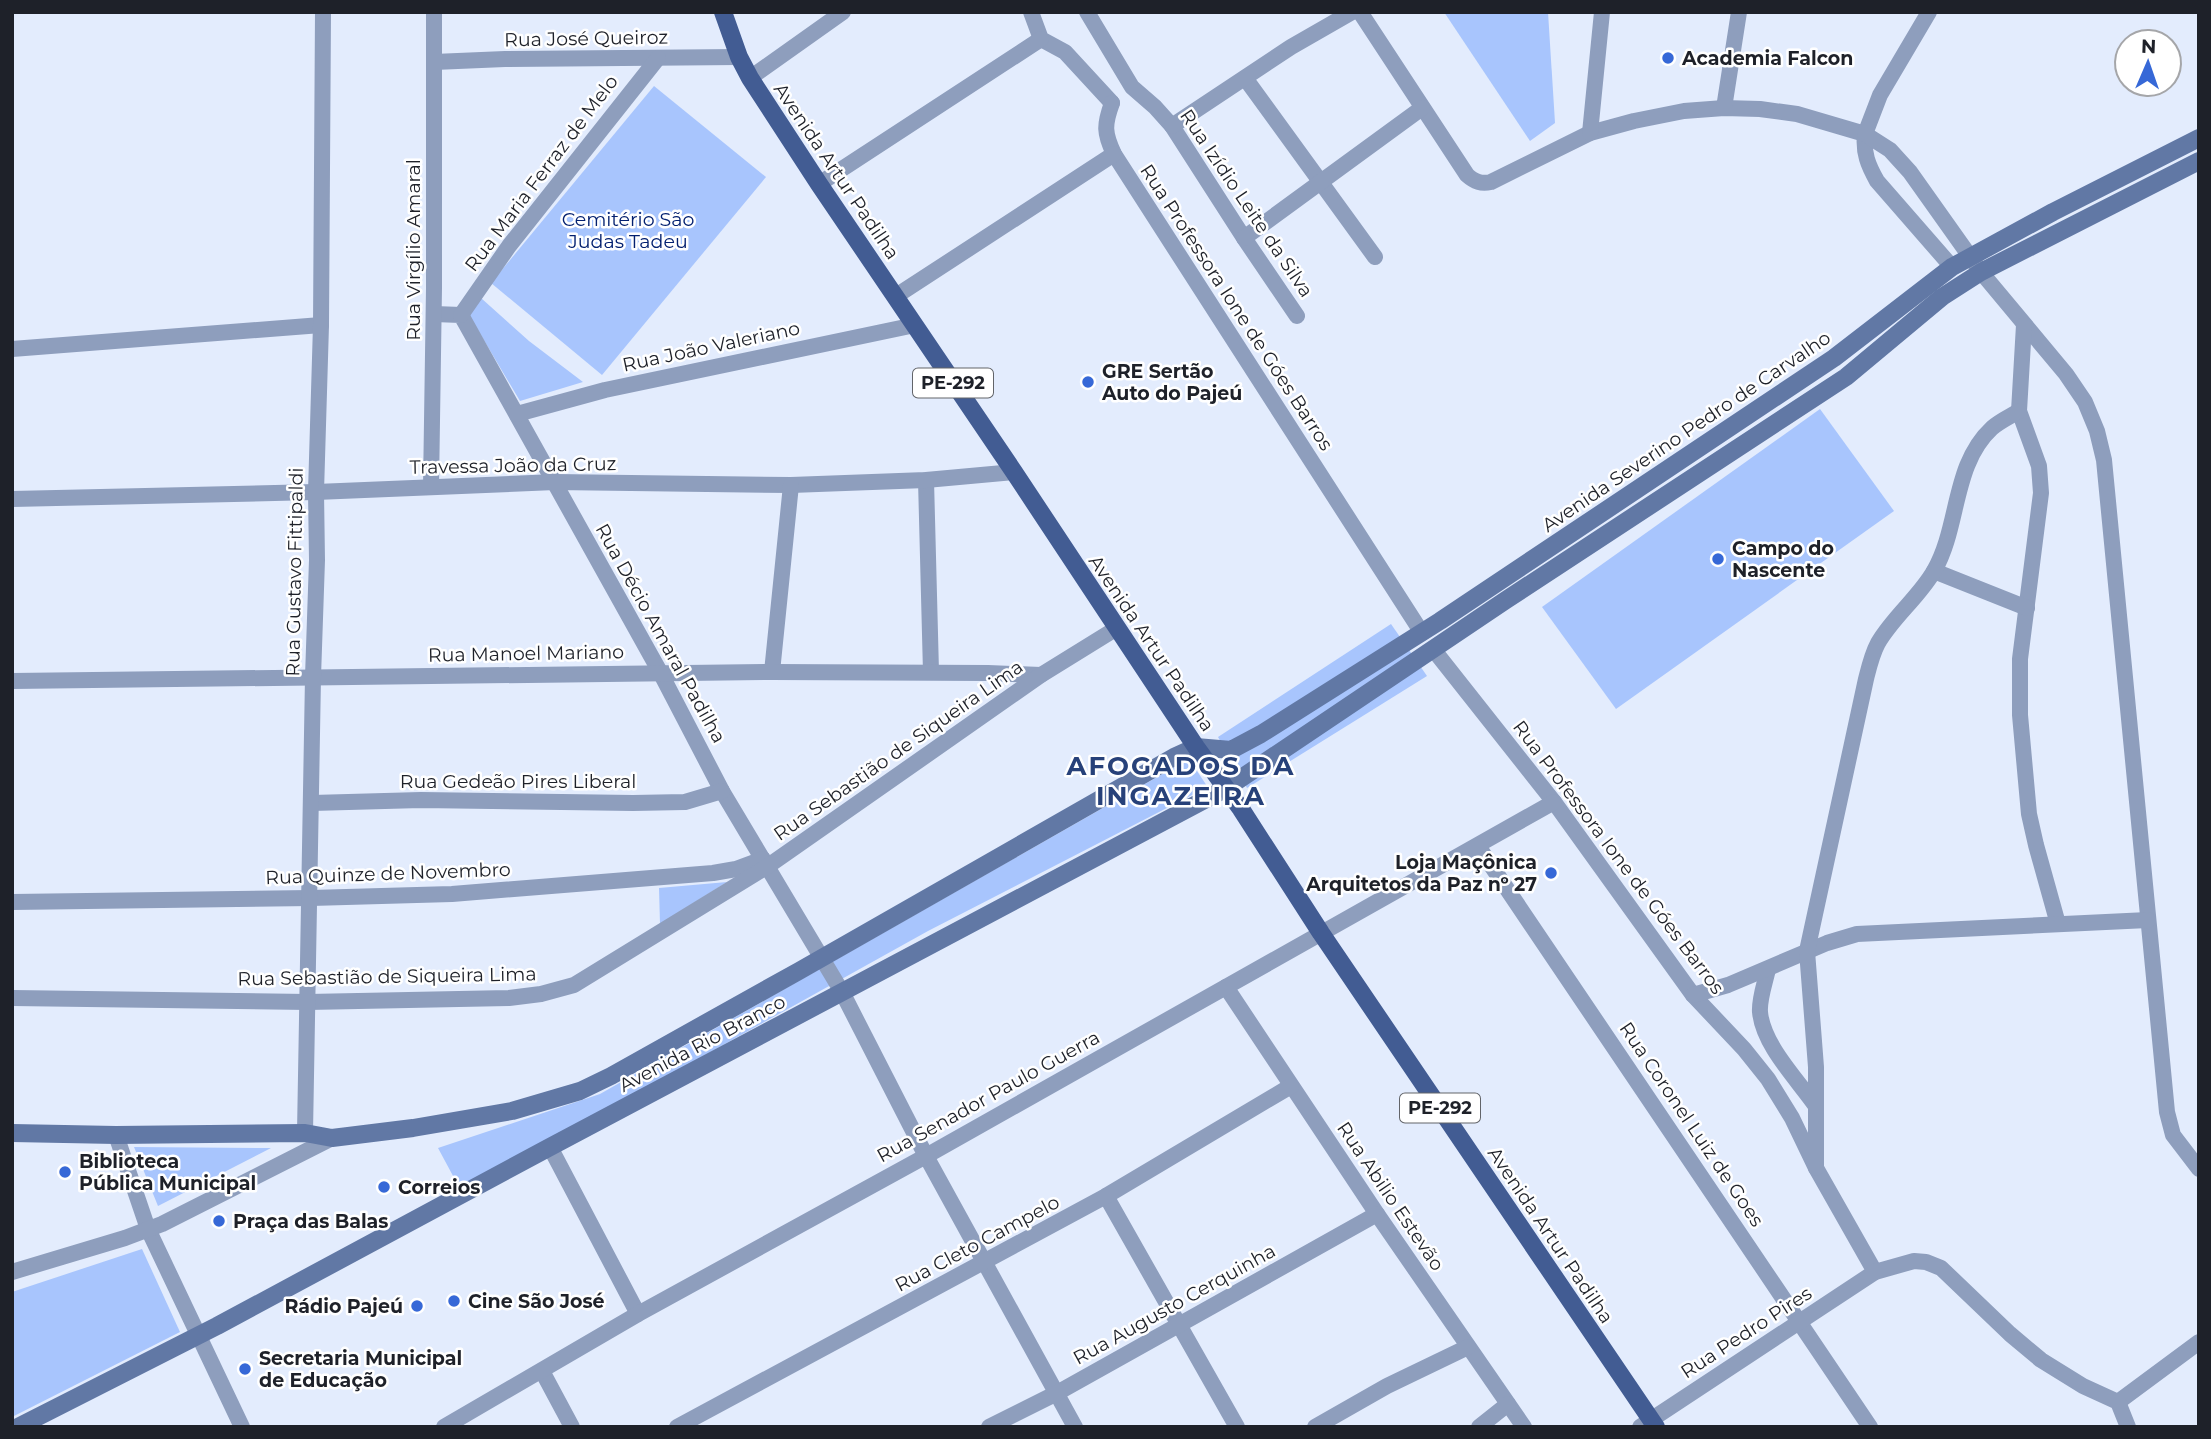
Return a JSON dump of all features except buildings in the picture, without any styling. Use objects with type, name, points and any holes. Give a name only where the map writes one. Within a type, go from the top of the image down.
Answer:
[{"type":"main road","name":"Avenida Artur Padilha","points":[[723,12],[739,57],[750,78],[819,184],[1196,747],[1241,809],[1649,1424]]},
{"type":"street","name":"Rua Gustavo Fittipaldi","points":[[305,1133],[321,325],[323,12]]},
{"type":"street","name":"Rua Virgílio Amaral","points":[[432,487],[434,12]]},
{"type":"street","points":[[750,78],[844,12]]},
{"type":"street","points":[[1031,12],[1041,39],[1065,52],[1111,103],[1132,87]]},
{"type":"street","name":"Rua Izídio Leite da Silva","points":[[1087,12],[1132,87],[1172,126],[1297,316]]},
{"type":"street","points":[[1172,126],[1291,47],[1352,12]]},
{"type":"street","points":[[1360,12],[1422,108],[1474,181],[1483,183],[1503,176],[1590,133],[1684,111],[1760,109],[1797,114],[1865,134],[1890,150],[1910,172],[1981,272],[2066,374],[2085,402],[2104,460],[2167,1112],[2173,1135],[2199,1169]]},
{"type":"street","points":[[1590,133],[1602,12]]},
{"type":"street","points":[[1724,108],[1739,12]]},
{"type":"street","points":[[1929,12],[1880,95],[1865,134],[1864,149],[1868,165],[1877,181],[1952,267]]},
{"type":"street","points":[[819,184],[1041,39]]},
{"type":"street","name":"Rua José Queiroz","points":[[434,62],[739,57]]},
{"type":"street","name":"Rua Maria Ferraz de Melo","points":[[461,315],[509,246],[657,58]]},
{"type":"street","points":[[1245,78],[1375,257]]},
{"type":"street","name":"Rua Professora Ione de Góes Barros","points":[[1111,103],[1105,131],[1114,154],[1422,633]]},
{"type":"street","points":[[1244,238],[1422,108]]},
{"type":"street","name":"Avenida Severino Pedro de Carvalho","points":[[1196,747],[1231,750],[1244,744],[1422,633],[1834,358],[1969,256],[2199,138]]},
{"type":"street","points":[[895,296],[1114,154]]},
{"type":"street","name":"Avenida Severino Pedro de Carvalho","points":[[1226,789],[1506,600],[1846,377],[1942,297],[1981,272],[2199,161]]},
{"type":"street","points":[[434,314],[461,315]]},
{"type":"street","name":"Rua Décio Amaral Padilha","points":[[461,315],[660,673],[722,791],[842,992],[926,1156],[1074,1427]]},
{"type":"street","points":[[12,349],[321,325]]},
{"type":"street","points":[[2024,325],[2020,411],[2039,466],[2041,493],[2020,659],[2020,715],[2029,814],[2058,924]]},
{"type":"street","name":"Rua João Valeriano","points":[[517,414],[605,390],[915,326]]},
{"type":"street","points":[[1816,1168],[1816,1067],[1807,951],[1872,657],[1879,641],[1934,571],[1947,537],[1967,467],[1978,446],[1993,427],[2020,411]]},
{"type":"street","name":"Travessa João da Cruz","points":[[12,499],[316,492],[555,482],[792,485],[926,480],[1014,472]]},
{"type":"street","points":[[926,480],[931,673]]},
{"type":"street","points":[[772,672],[792,485]]},
{"type":"street","points":[[1934,571],[2026,608]]},
{"type":"street","name":"Rua Sebastião de Siqueira Lima","points":[[12,998],[308,1002],[509,998],[541,994],[573,985],[765,862],[1116,628]]},
{"type":"street","name":"Rua Professora Ione de Góes Barros","points":[[1433,649],[1554,802],[1693,995],[1745,1049],[1768,1079],[1793,1118],[1816,1168],[1875,1272]]},
{"type":"street","name":"Rua Manoel Mariano","points":[[12,681],[772,672],[1041,676]]},
{"type":"street","name":"Avenida Rio Branco","points":[[12,1132],[116,1135],[305,1133],[332,1138],[413,1128],[512,1111],[580,1091],[823,958],[1162,763],[1196,747]]},
{"type":"street","name":"Avenida Rio Branco","points":[[18,1427],[199,1335],[1226,789]]},
{"type":"street","name":"Rua Gedeão Pires Liberal","points":[[312,803],[421,800],[685,802],[722,791]]},
{"type":"street","name":"Rua Senador Paulo Guerra","points":[[444,1427],[638,1314],[926,1156],[1554,802]]},
{"type":"street","name":"Rua Coronel Luiz de Goes","points":[[1478,846],[1870,1427]]},
{"type":"street","name":"Rua Quinze de Novembro","points":[[12,902],[452,894],[649,880],[725,872],[765,862]]},
{"type":"street","points":[[1693,995],[1728,985],[1839,938],[1857,934],[2148,920]]},
{"type":"street","points":[[1768,969],[1760,1011],[1764,1029],[1774,1048],[1815,1105]]},
{"type":"street","name":"Rua Abilio Estevão","points":[[1226,987],[1377,1214],[1524,1427]]},
{"type":"street","name":"Rua Cleto Campelo","points":[[677,1427],[1107,1196],[1291,1086]]},
{"type":"street","points":[[116,1135],[148,1229],[242,1427]]},
{"type":"street","points":[[12,1272],[148,1229],[332,1138]]},
{"type":"street","points":[[550,1147],[638,1314]]},
{"type":"street","points":[[1107,1196],[1237,1427]]},
{"type":"street","name":"Rua Augusto Cerquinha","points":[[989,1427],[1057,1393],[1377,1214]]},
{"type":"street","name":"Rua Pedro Pires","points":[[1649,1424],[1875,1272],[1914,1261],[1926,1262],[1946,1272],[1974,1301],[2041,1360],[2082,1386],[2118,1402]]},
{"type":"street","points":[[2128,1427],[2118,1402],[2199,1342]]},
{"type":"street","points":[[1315,1427],[1387,1386],[1468,1348]]},
{"type":"street","points":[[541,1371],[572,1427]]},
{"type":"street","points":[[1479,1427],[1508,1404]]},
{"type":"green space","points":[[1444,12],[1548,12],[1555,123],[1530,141]]},
{"type":"green space","name":"Cemitério São Judas Tadeu","points":[[654,86],[766,177],[602,375],[491,283]]},
{"type":"green space","points":[[481,298],[529,341],[583,382],[520,401],[469,315]]},
{"type":"green space","name":"Campo do Nascente","points":[[1820,409],[1894,511],[1616,709],[1542,607]]},
{"type":"green space","points":[[1391,624],[1427,676],[1247,788],[1218,737]]},
{"type":"green space","points":[[1189,759],[1207,786],[1194,794],[928,931],[608,1109],[459,1187],[438,1148],[600,1094]]},
{"type":"green space","points":[[727,882],[660,924],[659,888]]},
{"type":"green space","points":[[134,1147],[271,1148],[158,1206]]},
{"type":"green space","points":[[142,1249],[180,1332],[12,1417],[12,1292]]},
{"type":"place","name":"Academia Falcon","points":[[1668,58]]},
{"type":"place","name":"GRE Sertão Auto do Pajeú","points":[[1088,382]]},
{"type":"place","name":"Campo do Nascente","points":[[1718,559]]},
{"type":"place","name":"Loja Maçônica Arquitetos da Paz nº 27","points":[[1551,873]]},
{"type":"place","name":"Biblioteca Pública Municipal","points":[[65,1172]]},
{"type":"place","name":"Correios","points":[[384,1187]]},
{"type":"place","name":"Praça das Balas","points":[[219,1221]]},
{"type":"place","name":"Cine São José","points":[[454,1301]]},
{"type":"place","name":"Rádio Pajeú","points":[[417,1306]]},
{"type":"place","name":"Secretaria Municipal de Educação","points":[[245,1369]]},
{"type":"district","name":"AFOGADOS DA INGAZEIRA","points":[[1181,781]]}]
